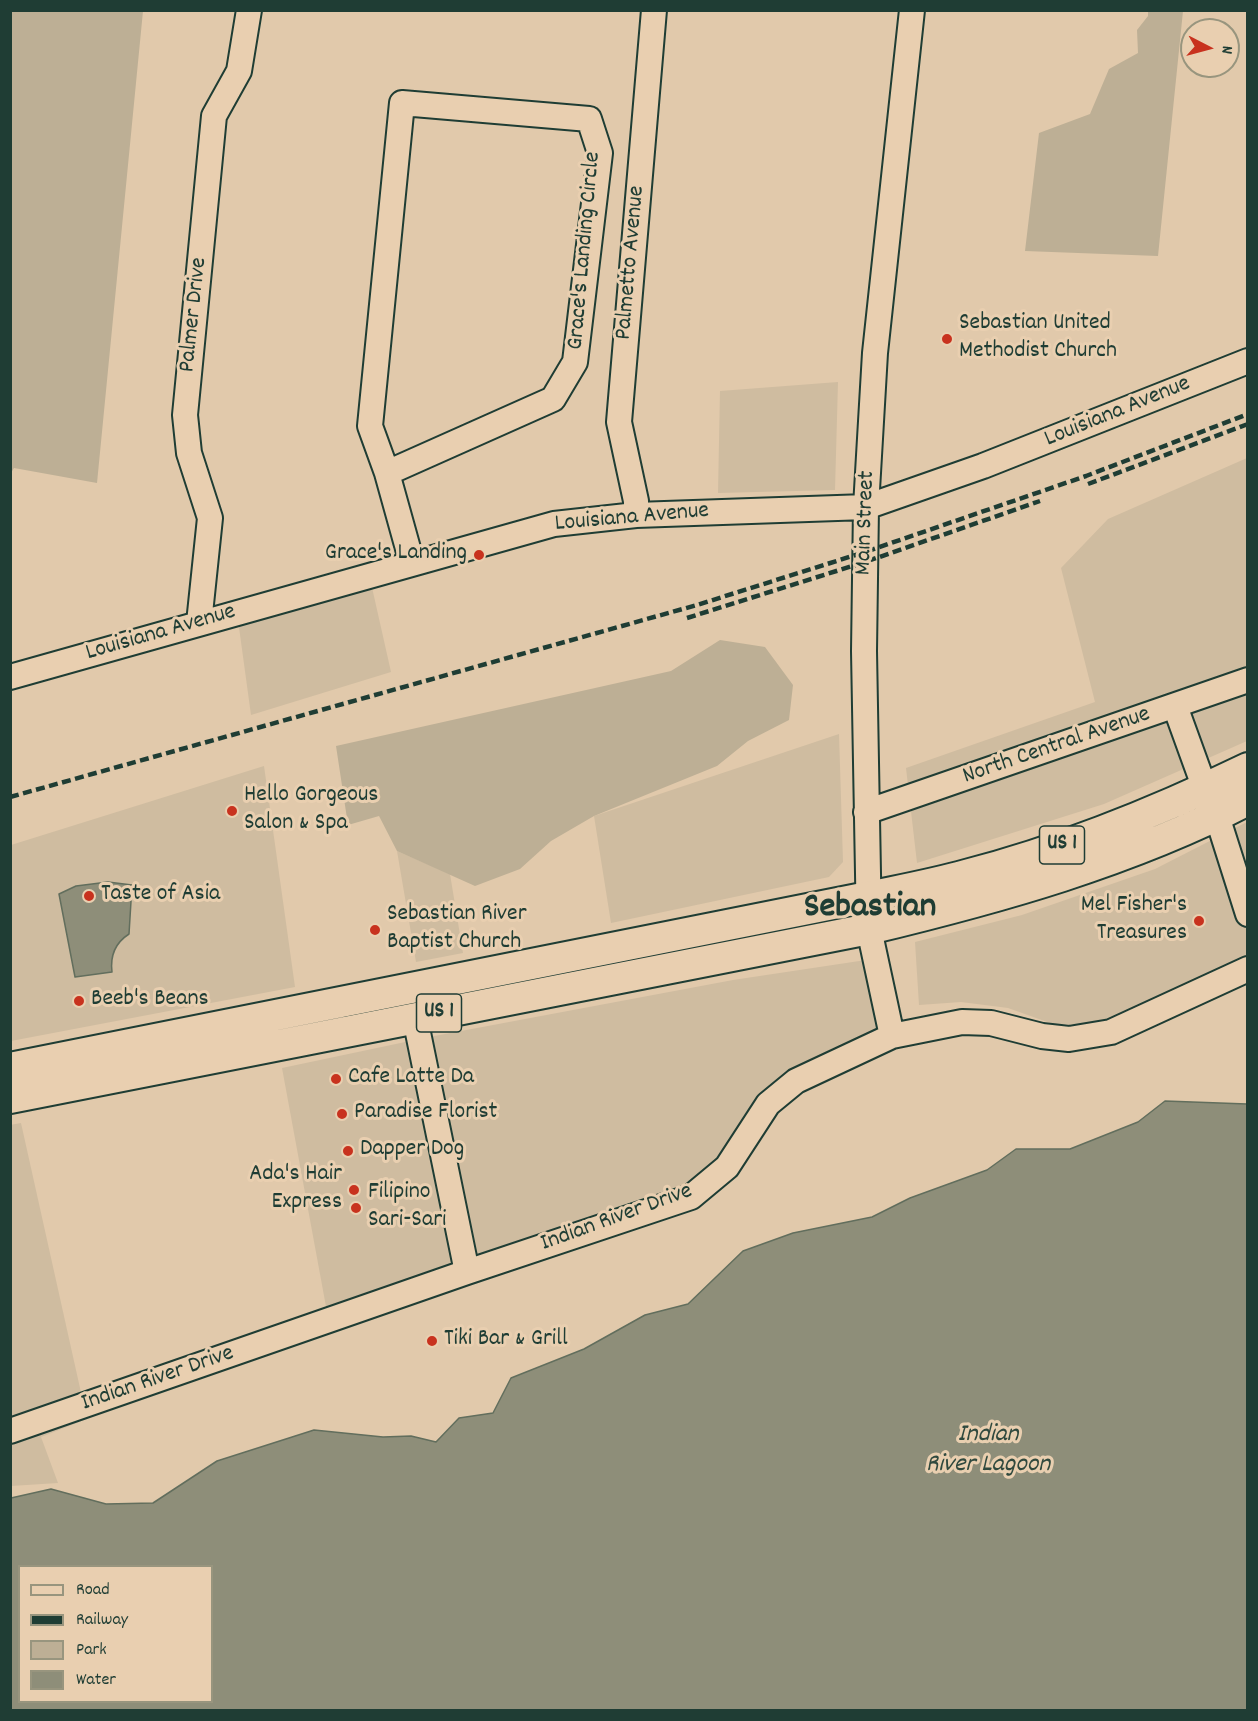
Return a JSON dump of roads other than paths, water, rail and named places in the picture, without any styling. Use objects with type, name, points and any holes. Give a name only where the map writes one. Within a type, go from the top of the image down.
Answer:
[{"type":"main road","name":"US 1","points":[[10,1068],[868,897],[967,875],[1138,818],[1248,768]]},
{"type":"main road","name":"US 1","points":[[10,1098],[868,929],[984,901],[1044,882],[1113,858],[1248,801]]},
{"type":"main road","points":[[415,1018],[426,1002],[457,979]]},
{"type":"main road","points":[[310,1038],[335,1020],[342,1012],[346,1001]]},
{"type":"street","name":"Palmer Drive","points":[[199,623],[210,518],[189,453],[185,415],[214,116],[239,71],[249,10]]},
{"type":"street","name":"Palmetto Avenue","points":[[636,514],[636,501],[619,422],[654,10]]},
{"type":"street","name":"Main Street","points":[[892,1036],[868,929],[864,651],[866,507],[875,352],[912,10]]},
{"type":"street","name":"Grace's Landing Circle","points":[[387,473],[553,399],[575,362],[600,153],[589,119],[402,103],[370,426],[387,473],[412,563]]},
{"type":"street","name":"Louisiana Avenue","points":[[10,677],[554,524],[636,514],[866,507],[984,466],[1248,361]]},
{"type":"street","name":"North Central Avenue","points":[[866,812],[1248,680]]},
{"type":"street","points":[[1175,706],[1205,789]]},
{"type":"street","points":[[1217,816],[1248,914]]},
{"type":"street","name":"Indian River Drive","points":[[10,1431],[467,1272],[691,1197],[727,1167],[768,1104],[781,1093],[796,1081],[892,1036],[962,1022],[992,1023],[1042,1036],[1069,1038],[1111,1032],[1248,969]]},
{"type":"street","points":[[415,1018],[467,1272]]},
{"type":"water","points":[[108,882],[132,885],[129,934],[114,950],[112,972],[75,977],[59,894],[76,886]]},
{"type":"water","name":"Indian River Lagoon","points":[[1165,1101],[1247,1104],[1247,1710],[11,1710],[11,1498],[51,1489],[106,1504],[153,1503],[217,1461],[314,1430],[383,1437],[411,1436],[436,1442],[459,1418],[493,1413],[511,1378],[584,1349],[645,1315],[688,1304],[743,1251],[793,1233],[872,1217],[910,1198],[987,1170],[1016,1149],[1070,1149],[1138,1122]]},
{"type":"railway","points":[[10,797],[697,605],[865,552],[1086,476],[1248,414]]},
{"type":"railway","points":[[1088,484],[1248,424]]},
{"type":"railway","points":[[687,618],[865,562],[1040,501]]},
{"type":"place","name":"Sebastian United Methodist Church","points":[[947,339]]},
{"type":"place","name":"Grace's Landing","points":[[479,555]]},
{"type":"place","name":"Hello Gorgeous Salon & Spa","points":[[232,811]]},
{"type":"place","name":"Taste of Asia","points":[[89,896]]},
{"type":"place","name":"Mel Fisher's Treasures","points":[[1199,921]]},
{"type":"place","name":"Sebastian River Baptist Church","points":[[375,930]]},
{"type":"place","name":"Beeb's Beans","points":[[79,1001]]},
{"type":"place","name":"Cafe Latte Da","points":[[336,1079]]},
{"type":"place","name":"Paradise Florist","points":[[342,1114]]},
{"type":"place","name":"Dapper Dog","points":[[348,1151]]},
{"type":"place","name":"Ada's Hair Express","points":[[354,1190]]},
{"type":"place","name":"Filipino Sari-Sari","points":[[356,1208]]},
{"type":"place","name":"Tiki Bar & Grill","points":[[432,1341]]},
{"type":"district","name":"Sebastian","points":[[870,910]]}]
